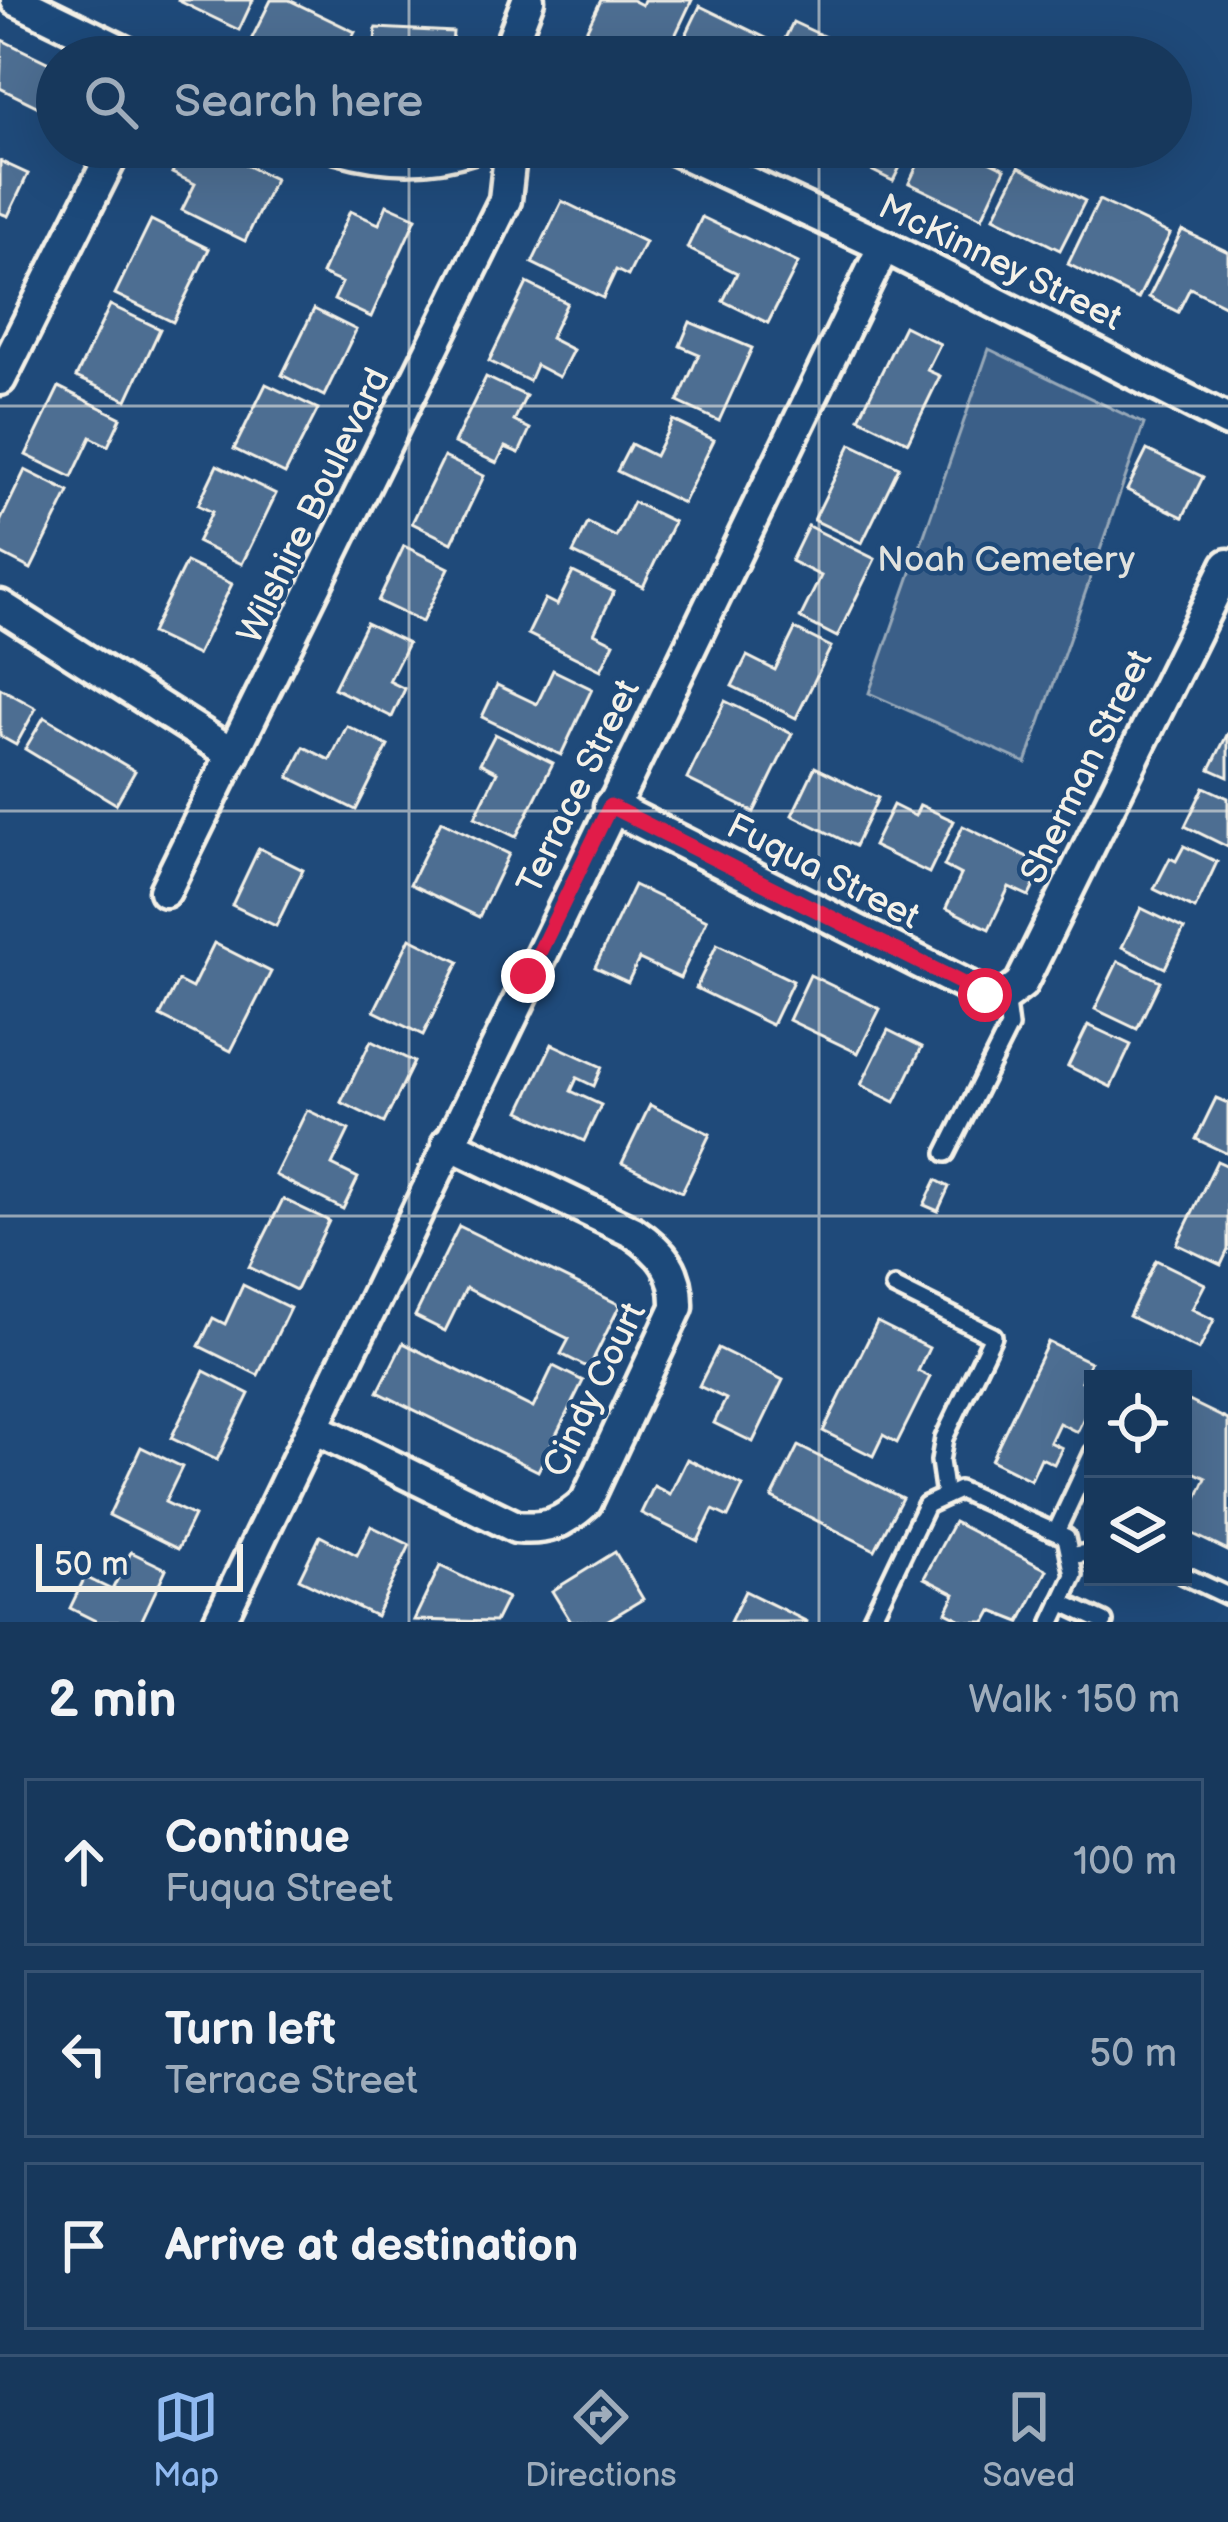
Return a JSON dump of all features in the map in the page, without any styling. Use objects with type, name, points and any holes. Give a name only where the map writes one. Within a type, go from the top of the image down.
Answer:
[{"type":"street","points":[[17,0],[91,36]]},
{"type":"street","points":[[514,36],[528,0]]},
{"type":"street","points":[[0,379],[106,168]]},
{"type":"street","name":"Wilshire Boulevard","points":[[165,891],[505,200],[509,168]]},
{"type":"street","name":"McKinney Street","points":[[716,168],[884,246],[1228,421]]},
{"type":"street","name":"Terrace Street","points":[[218,1622],[884,246]]},
{"type":"street","name":"Sherman Street","points":[[1005,996],[1022,984],[1228,565]]},
{"type":"street","points":[[0,606],[233,754]]},
{"type":"street","name":"Fuqua Street","points":[[610,806],[985,995],[1005,996]]},
{"type":"street","name":"Cindy Court","points":[[314,1428],[516,1527],[541,1530],[566,1520],[586,1502],[677,1306],[671,1268],[655,1247],[633,1232],[448,1143]]},
{"type":"lane","points":[[946,1154],[1009,1027],[1005,996]]},
{"type":"lane","points":[[894,1287],[993,1336],[944,1438],[940,1461],[946,1496]]},
{"type":"lane","points":[[1056,1532],[1084,1472]]},
{"type":"lane","points":[[870,1622],[926,1505],[958,1490],[1066,1537],[1074,1575],[1052,1622]]},
{"type":"lane","points":[[1070,1556],[1084,1554]]},
{"type":"lane","points":[[1192,1579],[1228,1596]]},
{"type":"lane","points":[[1061,1602],[1104,1622]]},
{"type":"green space","name":"Noah Cemetery","points":[[989,349],[1144,424],[1026,763],[869,693]]},
{"type":"building","points":[[177,0],[253,0],[239,30]]},
{"type":"building","points":[[271,0],[289,0],[355,32],[353,36],[253,36]]},
{"type":"building","points":[[601,0],[632,0],[642,5],[644,0],[692,0],[675,36],[585,33]]},
{"type":"building","points":[[700,6],[762,36],[685,36]]},
{"type":"building","points":[[793,22],[823,36],[786,36]]},
{"type":"building","points":[[376,28],[453,32],[453,36],[375,36]]},
{"type":"building","points":[[2,40],[36,57],[36,106],[0,88]]},
{"type":"building","points":[[0,161],[28,174],[8,216],[0,213]]},
{"type":"building","points":[[174,168],[252,168],[275,179],[245,241],[182,210],[195,184],[172,173]]},
{"type":"building","points":[[867,168],[900,168],[893,181]]},
{"type":"building","points":[[916,168],[1005,169],[982,218],[909,183]]},
{"type":"building","points":[[1018,168],[1085,201],[1060,250],[994,217]]},
{"type":"building","points":[[1099,200],[1170,234],[1138,299],[1068,264]]},
{"type":"building","points":[[562,201],[645,242],[628,276],[616,270],[603,298],[532,263]]},
{"type":"building","points":[[387,205],[416,218],[371,317],[334,300],[342,283],[322,274],[350,211],[379,224]]},
{"type":"building","points":[[702,217],[798,263],[768,323],[723,301],[737,273],[687,248]]},
{"type":"building","points":[[151,220],[209,249],[173,322],[115,294]]},
{"type":"building","points":[[1182,230],[1228,252],[1228,307],[1190,288],[1178,312],[1149,297]]},
{"type":"building","points":[[527,283],[567,303],[550,338],[573,350],[559,377],[536,365],[529,381],[489,361]]},
{"type":"building","points":[[110,305],[160,329],[127,400],[76,377]]},
{"type":"building","points":[[314,309],[356,330],[324,396],[282,375]]},
{"type":"building","points":[[690,322],[752,348],[719,421],[678,402],[699,354],[680,346]]},
{"type":"building","points":[[904,326],[940,344],[927,370],[940,376],[908,442],[859,418]]},
{"type":"building","points":[[486,377],[526,396],[514,421],[530,429],[519,453],[505,447],[497,463],[454,443]]},
{"type":"building","points":[[266,384],[318,409],[285,474],[234,449]]},
{"type":"building","points":[[59,387],[121,418],[108,446],[91,437],[72,477],[26,455]]},
{"type":"building","points":[[673,420],[714,440],[683,503],[617,471],[631,444],[655,456]]},
{"type":"building","points":[[851,444],[899,467],[862,543],[814,520]]},
{"type":"building","points":[[1147,450],[1203,477],[1183,517],[1127,490]]},
{"type":"building","points":[[444,457],[484,476],[452,543],[412,523]]},
{"type":"building","points":[[217,465],[276,494],[242,564],[197,542],[212,512],[198,505]]},
{"type":"building","points":[[25,470],[69,492],[31,569],[0,553],[0,522]]},
{"type":"building","points":[[633,502],[674,522],[643,587],[573,553],[588,523],[616,537]]},
{"type":"building","points":[[808,526],[875,559],[837,637],[800,618],[821,576],[791,561]]},
{"type":"building","points":[[404,546],[449,568],[422,622],[378,601]]},
{"type":"building","points":[[186,562],[232,584],[197,655],[151,633]]},
{"type":"building","points":[[573,572],[614,592],[594,633],[614,643],[601,670],[528,634],[545,599],[557,605]]},
{"type":"building","points":[[366,623],[408,643],[389,681],[405,689],[392,717],[334,688]]},
{"type":"building","points":[[795,629],[831,647],[796,718],[732,686],[747,656],[775,670]]},
{"type":"building","points":[[553,670],[592,689],[561,755],[482,717],[497,685],[537,704]]},
{"type":"building","points":[[0,688],[36,708],[16,745],[0,736]]},
{"type":"building","points":[[725,701],[792,734],[754,812],[687,779]]},
{"type":"building","points":[[44,717],[135,771],[116,804],[25,749]]},
{"type":"building","points":[[347,726],[388,746],[356,810],[289,777],[304,747],[330,760]]},
{"type":"building","points":[[1228,733],[1228,777],[1210,769]]},
{"type":"building","points":[[495,734],[553,763],[516,837],[475,817],[497,772],[480,763]]},
{"type":"building","points":[[815,767],[878,798],[855,846],[792,815]]},
{"type":"building","points":[[1204,787],[1228,798],[1228,847],[1185,826]]},
{"type":"building","points":[[893,805],[915,816],[920,805],[954,821],[929,873],[873,846]]},
{"type":"building","points":[[441,821],[509,854],[479,917],[410,884]]},
{"type":"building","points":[[963,826],[1044,865],[1029,896],[1009,887],[989,929],[946,908],[961,875],[944,866]]},
{"type":"building","points":[[1184,846],[1217,862],[1195,909],[1154,889],[1170,858],[1176,861]]},
{"type":"building","points":[[259,848],[303,870],[276,926],[232,905]]},
{"type":"building","points":[[634,885],[707,920],[680,978],[639,959],[628,982],[595,967]]},
{"type":"building","points":[[1141,908],[1184,929],[1165,968],[1122,947]]},
{"type":"building","points":[[410,938],[459,962],[423,1035],[374,1011]]},
{"type":"building","points":[[214,943],[271,972],[231,1051],[160,1016],[178,981],[192,988]]},
{"type":"building","points":[[717,944],[793,981],[772,1025],[696,988]]},
{"type":"building","points":[[1118,961],[1160,981],[1137,1029],[1095,1009]]},
{"type":"building","points":[[810,975],[880,1009],[858,1053],[789,1020]]},
{"type":"building","points":[[1088,1025],[1131,1045],[1111,1087],[1068,1066]]},
{"type":"building","points":[[888,1030],[922,1047],[895,1102],[861,1085]]},
{"type":"building","points":[[371,1041],[414,1062],[384,1123],[341,1102]]},
{"type":"building","points":[[552,1044],[602,1067],[594,1086],[577,1078],[571,1091],[601,1105],[584,1141],[520,1111]]},
{"type":"building","points":[[1216,1098],[1228,1103],[1228,1154],[1196,1139]]},
{"type":"building","points":[[650,1105],[710,1134],[682,1192],[622,1163]]},
{"type":"building","points":[[307,1110],[349,1130],[332,1165],[358,1178],[343,1209],[275,1175]]},
{"type":"building","points":[[1217,1161],[1228,1166],[1228,1250],[1221,1265],[1177,1244]]},
{"type":"building","points":[[936,1180],[949,1187],[938,1211],[924,1205]]},
{"type":"building","points":[[283,1199],[329,1221],[296,1290],[249,1267]]},
{"type":"building","points":[[459,1226],[620,1305],[589,1368],[561,1354],[569,1339],[466,1288],[445,1331],[415,1316]]},
{"type":"building","points":[[1156,1260],[1205,1284],[1192,1309],[1214,1320],[1199,1350],[1129,1316]]},
{"type":"building","points":[[243,1285],[290,1308],[258,1375],[199,1346],[213,1318],[225,1324]]},
{"type":"building","points":[[877,1322],[929,1348],[918,1371],[930,1377],[897,1443],[883,1435],[873,1456],[823,1431]]},
{"type":"building","points":[[1048,1342],[1090,1362],[1081,1381],[1084,1418],[1077,1432],[1059,1423],[1050,1442],[1062,1448],[1054,1464],[1041,1458],[1031,1480],[991,1460]]},
{"type":"building","points":[[403,1343],[533,1408],[553,1366],[583,1381],[538,1471],[378,1392]]},
{"type":"building","points":[[718,1348],[783,1380],[753,1442],[714,1423],[726,1399],[699,1386]]},
{"type":"building","points":[[204,1371],[249,1394],[217,1460],[171,1438]]},
{"type":"building","points":[[1192,1402],[1228,1420],[1228,1551],[1192,1533],[1192,1509],[1206,1478],[1192,1471]]},
{"type":"building","points":[[798,1446],[902,1498],[875,1550],[772,1498]]},
{"type":"building","points":[[141,1447],[182,1467],[165,1502],[194,1516],[178,1549],[109,1515]]},
{"type":"building","points":[[687,1459],[743,1486],[728,1517],[713,1510],[698,1541],[641,1513],[654,1486],[670,1494]]},
{"type":"building","points":[[954,1522],[1047,1570],[1020,1622],[992,1611],[986,1622],[966,1622],[946,1612],[955,1594],[924,1578]]},
{"type":"building","points":[[371,1526],[410,1545],[376,1616],[299,1579],[320,1536],[357,1555]]},
{"type":"building","points":[[131,1552],[166,1569],[141,1622],[98,1622],[70,1608],[85,1577],[112,1590]]},
{"type":"building","points":[[615,1552],[643,1599],[605,1622],[571,1622],[552,1591]]},
{"type":"building","points":[[440,1566],[507,1598],[495,1622],[414,1620]]},
{"type":"building","points":[[745,1591],[808,1622],[730,1622]]},
{"type":"route","points":[[528,976],[610,806],[985,995]]}]
